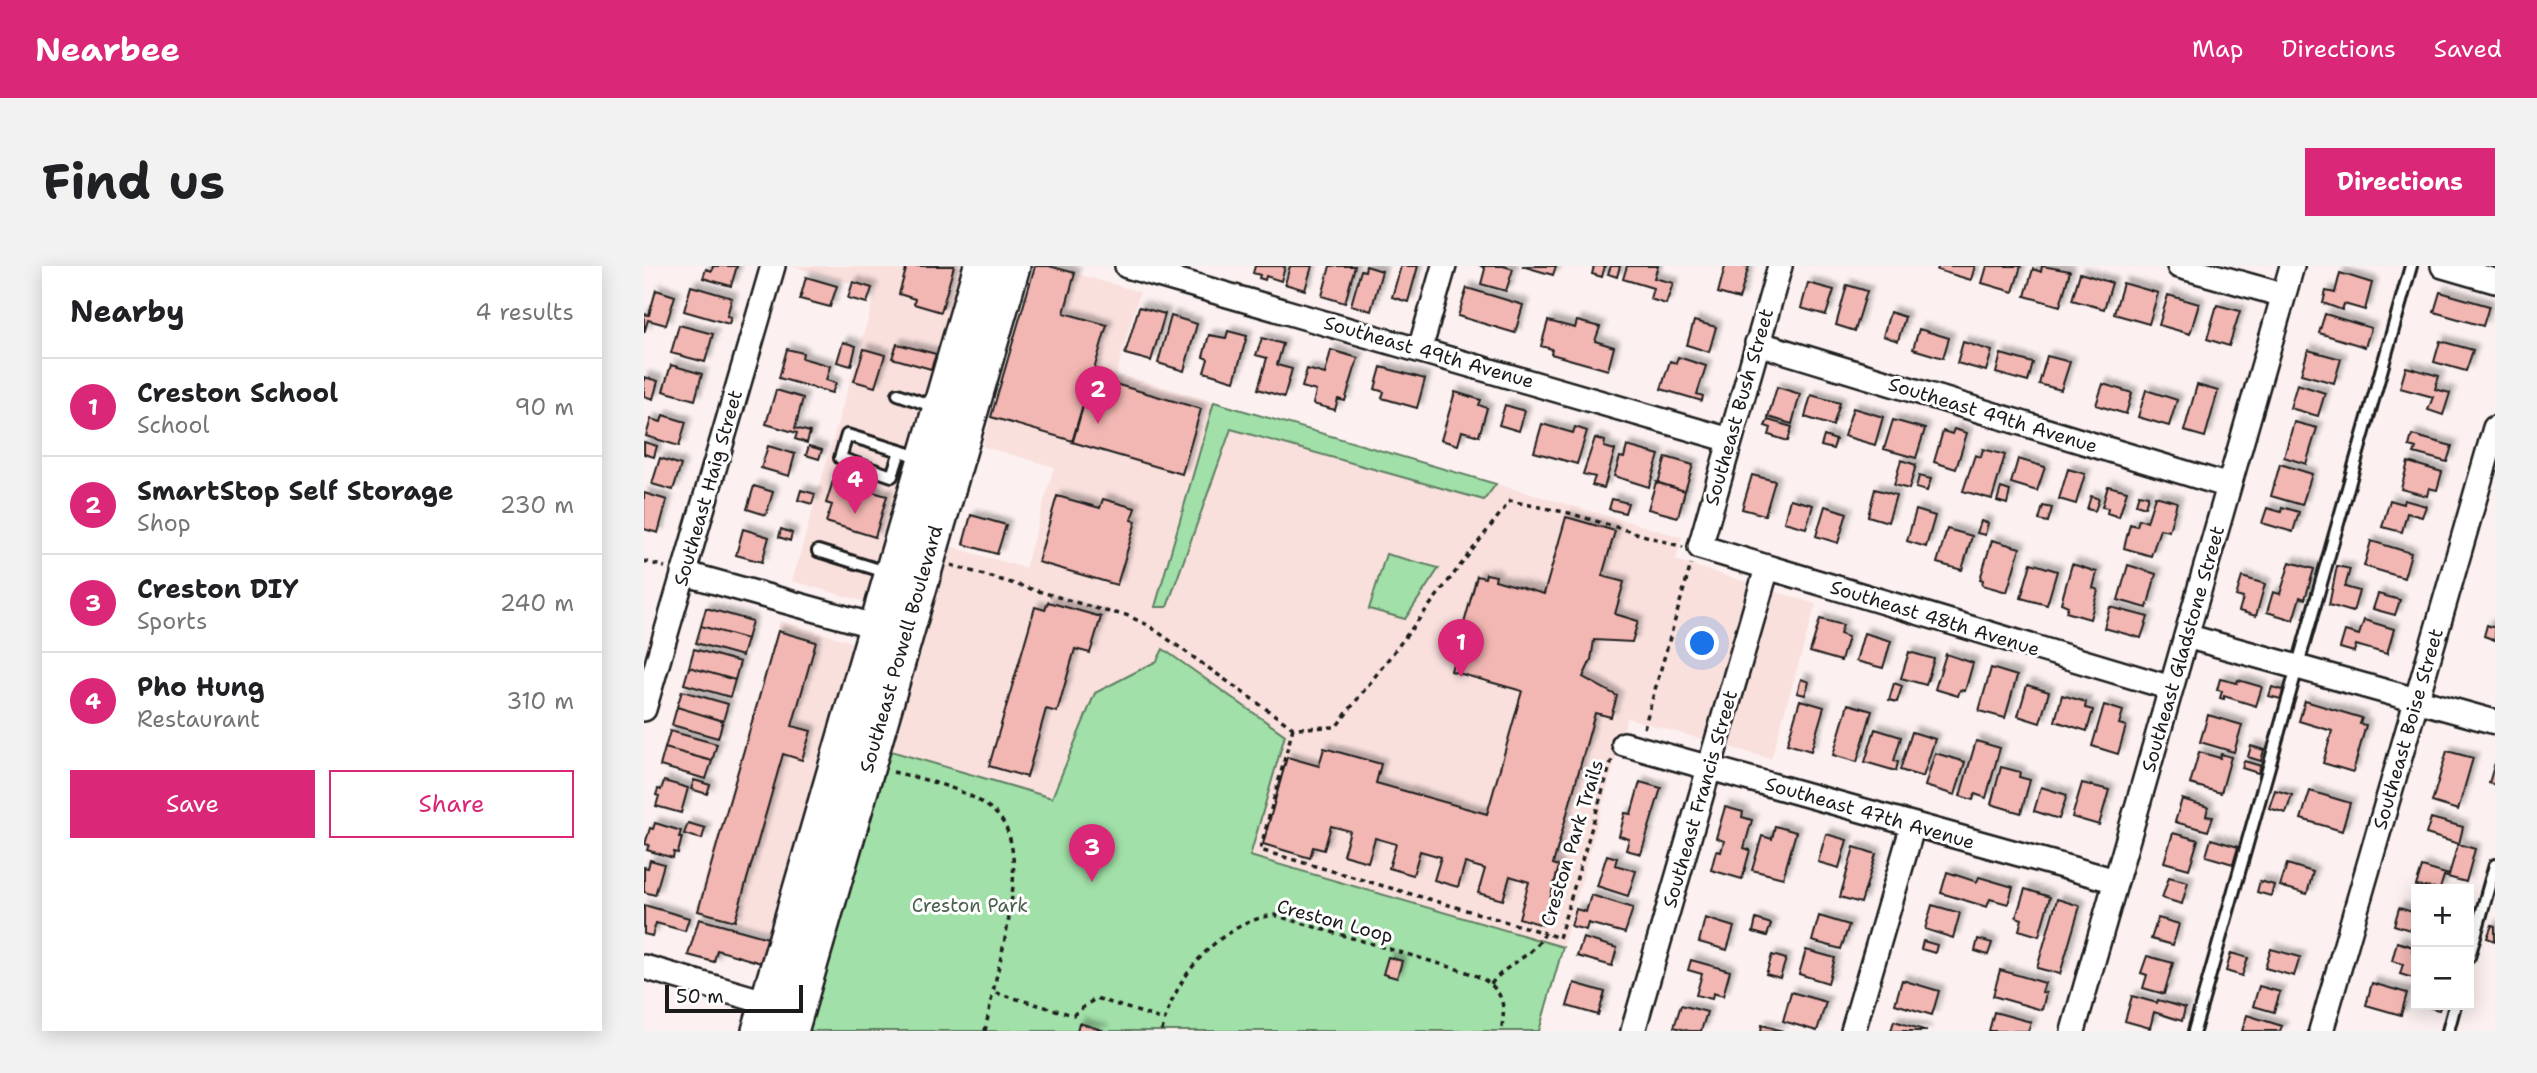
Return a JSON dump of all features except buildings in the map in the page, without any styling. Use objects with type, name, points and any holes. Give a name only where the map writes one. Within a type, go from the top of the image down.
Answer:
[{"type":"main road","name":"Southeast Powell Boulevard","points":[[891,630],[892,574],[913,455],[941,409],[982,266]]},
{"type":"main road","name":"Southeast Powell Boulevard","points":[[779,1019],[891,630],[1012,266]]},
{"type":"street","name":"Southeast Haig Street","points":[[644,709],[773,266]]},
{"type":"street","name":"Southeast 49th Avenue","points":[[1127,266],[1730,440]]},
{"type":"street","points":[[1420,349],[1444,266]]},
{"type":"street","name":"Southeast Bush Street","points":[[1700,547],[1780,266]]},
{"type":"street","points":[[2179,266],[2283,295]]},
{"type":"street","name":"Southeast Gladstone Street","points":[[2073,1031],[2291,266]]},
{"type":"street","points":[[2443,266],[2495,281]]},
{"type":"street","name":"Southeast 49th Avenue","points":[[1757,344],[2229,486]]},
{"type":"street","name":"Southeast Boise Street","points":[[2321,1031],[2495,428]]},
{"type":"street","name":"Southeast 48th Avenue","points":[[1700,547],[2171,688]]},
{"type":"street","name":"Southeast Francis Street","points":[[1633,1031],[1767,568]]},
{"type":"street","points":[[683,573],[891,630]]},
{"type":"street","points":[[2186,636],[2495,722]]},
{"type":"street","name":"Southeast 47th Avenue","points":[[1631,746],[2116,881]]},
{"type":"street","points":[[1853,1031],[1913,825]]},
{"type":"street","points":[[644,967],[779,1019]]},
{"type":"lane","points":[[2194,1031],[2411,266]]},
{"type":"lane","points":[[898,394],[941,409]]},
{"type":"lane","points":[[847,435],[913,455],[892,476],[840,458],[847,435]]},
{"type":"lane","points":[[818,551],[892,574]]},
{"type":"lane","points":[[2472,947],[2495,865]]},
{"type":"lane","points":[[2448,1031],[2454,1010]]},
{"type":"path","points":[[949,565],[961,566],[1016,585],[1126,615],[1148,625],[1293,728],[1336,727],[1510,501],[1569,513],[1677,547],[1700,547],[1691,563],[1631,746]]},
{"type":"path","points":[[1293,728],[1260,850],[1544,935],[1532,952],[1500,973],[1492,984],[1503,1003],[1501,1031]]},
{"type":"path","name":"Creston Park Trails","points":[[1544,935],[1559,938],[1610,762],[1631,746]]},
{"type":"path","points":[[883,769],[941,785],[978,801],[1000,818],[1009,835],[1013,855],[1012,880],[985,1031]]},
{"type":"path","name":"Creston Loop","points":[[1162,1031],[1164,1020],[1183,981],[1205,953],[1224,936],[1244,925],[1275,915],[1464,971],[1492,984]]},
{"type":"path","points":[[993,992],[1073,1014],[1096,998],[1164,1020]]},
{"type":"shaded area","points":[[792,266],[963,266],[866,602],[792,581],[876,291]]},
{"type":"shaded area","points":[[1035,266],[1050,266],[1140,292],[1116,374],[1214,402],[1155,607],[1167,607],[1231,429],[1484,500],[1496,484],[1682,537],[1676,560],[1816,604],[1771,759],[1627,718],[1563,947],[884,749],[942,544],[1025,568],[1054,467],[982,446]]},
{"type":"shaded area","points":[[780,621],[849,641],[854,649],[774,934],[695,912]]},
{"type":"green space","points":[[1214,402],[1496,484],[1484,500],[1231,429],[1167,607],[1155,607]]},
{"type":"green space","points":[[1386,554],[1439,568],[1405,619],[1369,609]]},
{"type":"green space","name":"Creston Park","points":[[1163,649],[1285,735],[1250,856],[1563,947],[1539,1031],[803,1031],[884,749],[1052,798],[1095,693],[1157,661]]},
{"type":"place","name":"SmartStop Self Storage","points":[[1098,424]]},
{"type":"place","name":"Pho Hung","points":[[855,514]]},
{"type":"place","name":"Creston School","points":[[1461,677]]},
{"type":"place","name":"Creston DIY","points":[[1092,882]]}]
